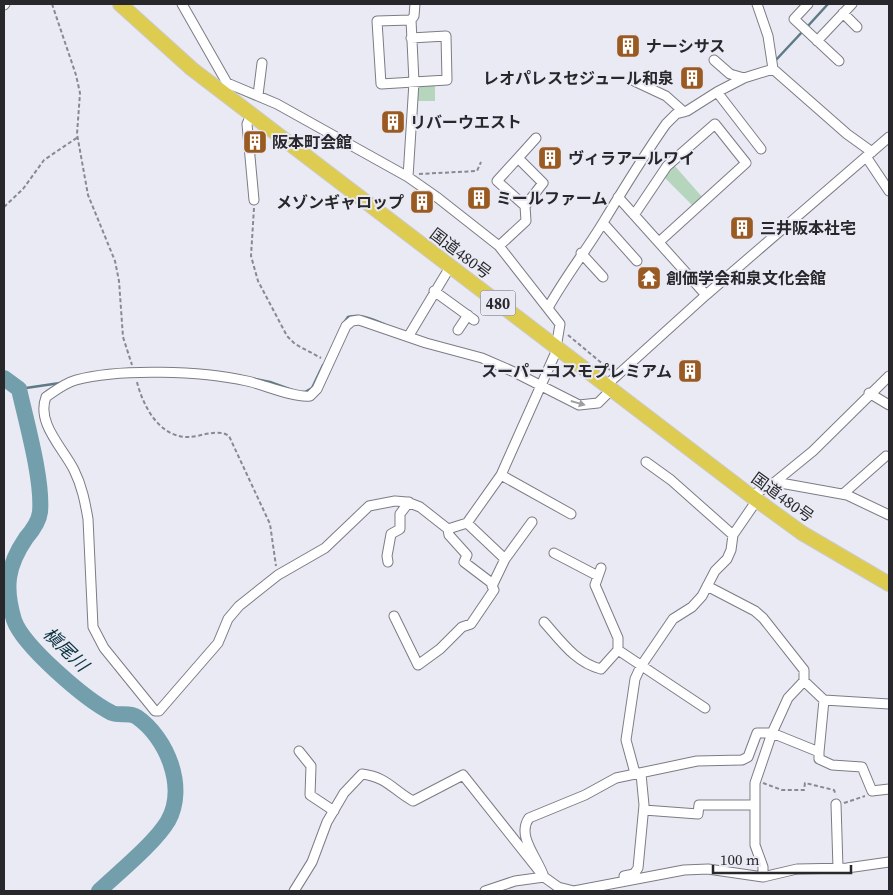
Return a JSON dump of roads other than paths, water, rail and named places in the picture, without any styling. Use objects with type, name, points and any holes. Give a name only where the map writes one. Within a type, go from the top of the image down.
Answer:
[{"type":"highway","name":"国道480号","points":[[120,4],[192,69],[224,87],[251,115],[754,498],[802,533],[889,584]]},
{"type":"street","points":[[182,4],[224,87],[258,95],[408,177],[499,246],[560,324],[556,347],[542,386],[518,431],[500,475],[466,523],[448,530]]},
{"type":"street","points":[[408,177],[414,82],[411,20],[414,16],[415,4]]},
{"type":"street","points":[[757,4],[768,36],[773,68],[870,155],[889,191]]},
{"type":"street","points":[[808,4],[794,19],[839,61]]},
{"type":"street","points":[[817,41],[852,4]]},
{"type":"street","points":[[843,13],[857,28]]},
{"type":"street","points":[[411,20],[377,21],[381,84],[447,80],[446,36],[411,38]]},
{"type":"street","points":[[714,60],[730,74],[744,78]]},
{"type":"street","points":[[258,95],[262,63]]},
{"type":"street","points":[[548,308],[565,277],[576,266],[581,253],[603,223],[666,124],[676,114],[684,112],[717,92],[744,78],[773,68]]},
{"type":"street","points":[[634,81],[645,81],[684,112]]},
{"type":"street","points":[[717,92],[761,149]]},
{"type":"street","points":[[251,115],[247,124],[254,200]]},
{"type":"street","points":[[634,215],[667,166],[715,124],[746,163],[659,242]]},
{"type":"street","points":[[525,206],[497,181],[536,138]]},
{"type":"street","points":[[493,584],[464,562],[467,555],[449,535],[448,530],[420,507],[409,502],[395,501],[369,506],[325,548],[278,575],[234,613],[228,619],[218,643],[159,711],[155,712],[148,706],[104,648],[92,627],[88,519],[85,502],[74,470],[46,422],[43,413],[46,397],[70,382],[91,377],[134,374],[234,378],[275,387],[297,396],[310,396],[317,389],[346,326],[352,321],[359,320],[408,337],[482,358],[579,405],[598,403],[607,394],[608,387],[618,376],[706,295],[888,141]]},
{"type":"street","points":[[499,246],[526,221],[525,206],[543,183],[518,158]]},
{"type":"street","points":[[618,197],[706,295]]},
{"type":"street","points":[[603,223],[638,261]]},
{"type":"street","points":[[581,253],[603,277]]},
{"type":"street","points":[[408,337],[450,267]]},
{"type":"street","points":[[434,291],[471,318],[458,330]]},
{"type":"street","points":[[608,885],[613,878],[634,874],[638,868],[644,810],[644,786],[626,740],[632,689],[640,666],[673,619],[692,607],[707,586],[715,570],[729,554],[734,535],[754,498],[813,451],[889,376]]},
{"type":"street","points":[[870,393],[889,405]]},
{"type":"street","points":[[843,494],[886,456]]},
{"type":"street","points":[[646,462],[671,480],[734,535]]},
{"type":"street","points":[[500,475],[571,514]]},
{"type":"street","points":[[775,482],[843,494],[889,515]]},
{"type":"street","points":[[388,562],[387,556],[391,534],[400,529],[400,514],[409,502]]},
{"type":"street","points":[[394,616],[418,665],[440,649],[462,627],[471,624],[490,599],[494,590],[493,584],[505,559],[532,522]]},
{"type":"street","points":[[466,523],[505,559]]},
{"type":"street","points":[[544,622],[573,654],[589,666],[601,669],[618,650],[618,638],[595,585],[600,572],[554,552]]},
{"type":"street","points":[[707,586],[755,611],[763,618],[804,670],[804,681],[788,698],[772,733],[757,779],[754,805],[755,845],[763,866],[763,877]]},
{"type":"street","points":[[618,650],[705,708]]},
{"type":"street","points":[[804,681],[824,700],[889,704]]},
{"type":"street","points":[[824,700],[820,759],[832,765],[862,767],[872,791],[889,790]]},
{"type":"street","points":[[745,759],[748,757],[757,734],[772,733],[819,752]]},
{"type":"street","points":[[298,751],[312,766],[310,795],[334,811]]},
{"type":"street","points":[[544,877],[538,860],[524,837],[524,825],[529,818],[585,795],[616,778],[638,773],[697,761],[745,759],[761,766]]},
{"type":"street","points":[[294,891],[312,862],[327,822],[344,793],[362,774],[374,776],[390,783],[404,796],[413,801],[464,775],[544,877],[558,887],[574,891],[684,870],[708,869],[763,877],[797,869],[838,868],[889,862]]},
{"type":"street","points":[[836,804],[838,868]]},
{"type":"street","points":[[644,810],[698,814],[699,805],[754,805]]},
{"type":"street","points":[[485,891],[515,881],[544,877]]},
{"type":"waterway","points":[[807,27],[828,4]]},
{"type":"waterway","points":[[775,61],[803,31]]},
{"type":"waterway","points":[[343,324],[348,317],[357,316],[384,324]]},
{"type":"waterway","points":[[305,392],[312,388],[323,365]]},
{"type":"waterway","points":[[235,375],[270,382],[295,391]]},
{"type":"waterway","name":"槇尾川","points":[[4,378],[19,389],[33,451],[40,499],[38,519],[20,548],[9,577],[9,597],[14,620],[29,644],[87,697],[112,713],[128,714],[137,717],[148,726],[165,750],[171,764],[174,779],[173,808],[162,830],[99,891]]},
{"type":"waterway","points":[[19,389],[60,383]]},
{"type":"place","name":"ナーシサス","points":[[628,46]]},
{"type":"place","name":"レオパレスセジュール和泉","points":[[692,78]]},
{"type":"place","name":"リバーウエスト","points":[[393,122]]},
{"type":"place","name":"阪本町会館","points":[[255,142]]},
{"type":"place","name":"ヴィラアールワイ","points":[[550,158]]},
{"type":"place","name":"ミールファーム","points":[[479,198]]},
{"type":"place","name":"メゾンギャロップ","points":[[422,202]]},
{"type":"place","name":"三井阪本社宅","points":[[742,228]]},
{"type":"place","name":"創価学会和泉文化会館","points":[[649,278]]},
{"type":"place","name":"スーパーコスモプレミアム","points":[[690,371]]}]
